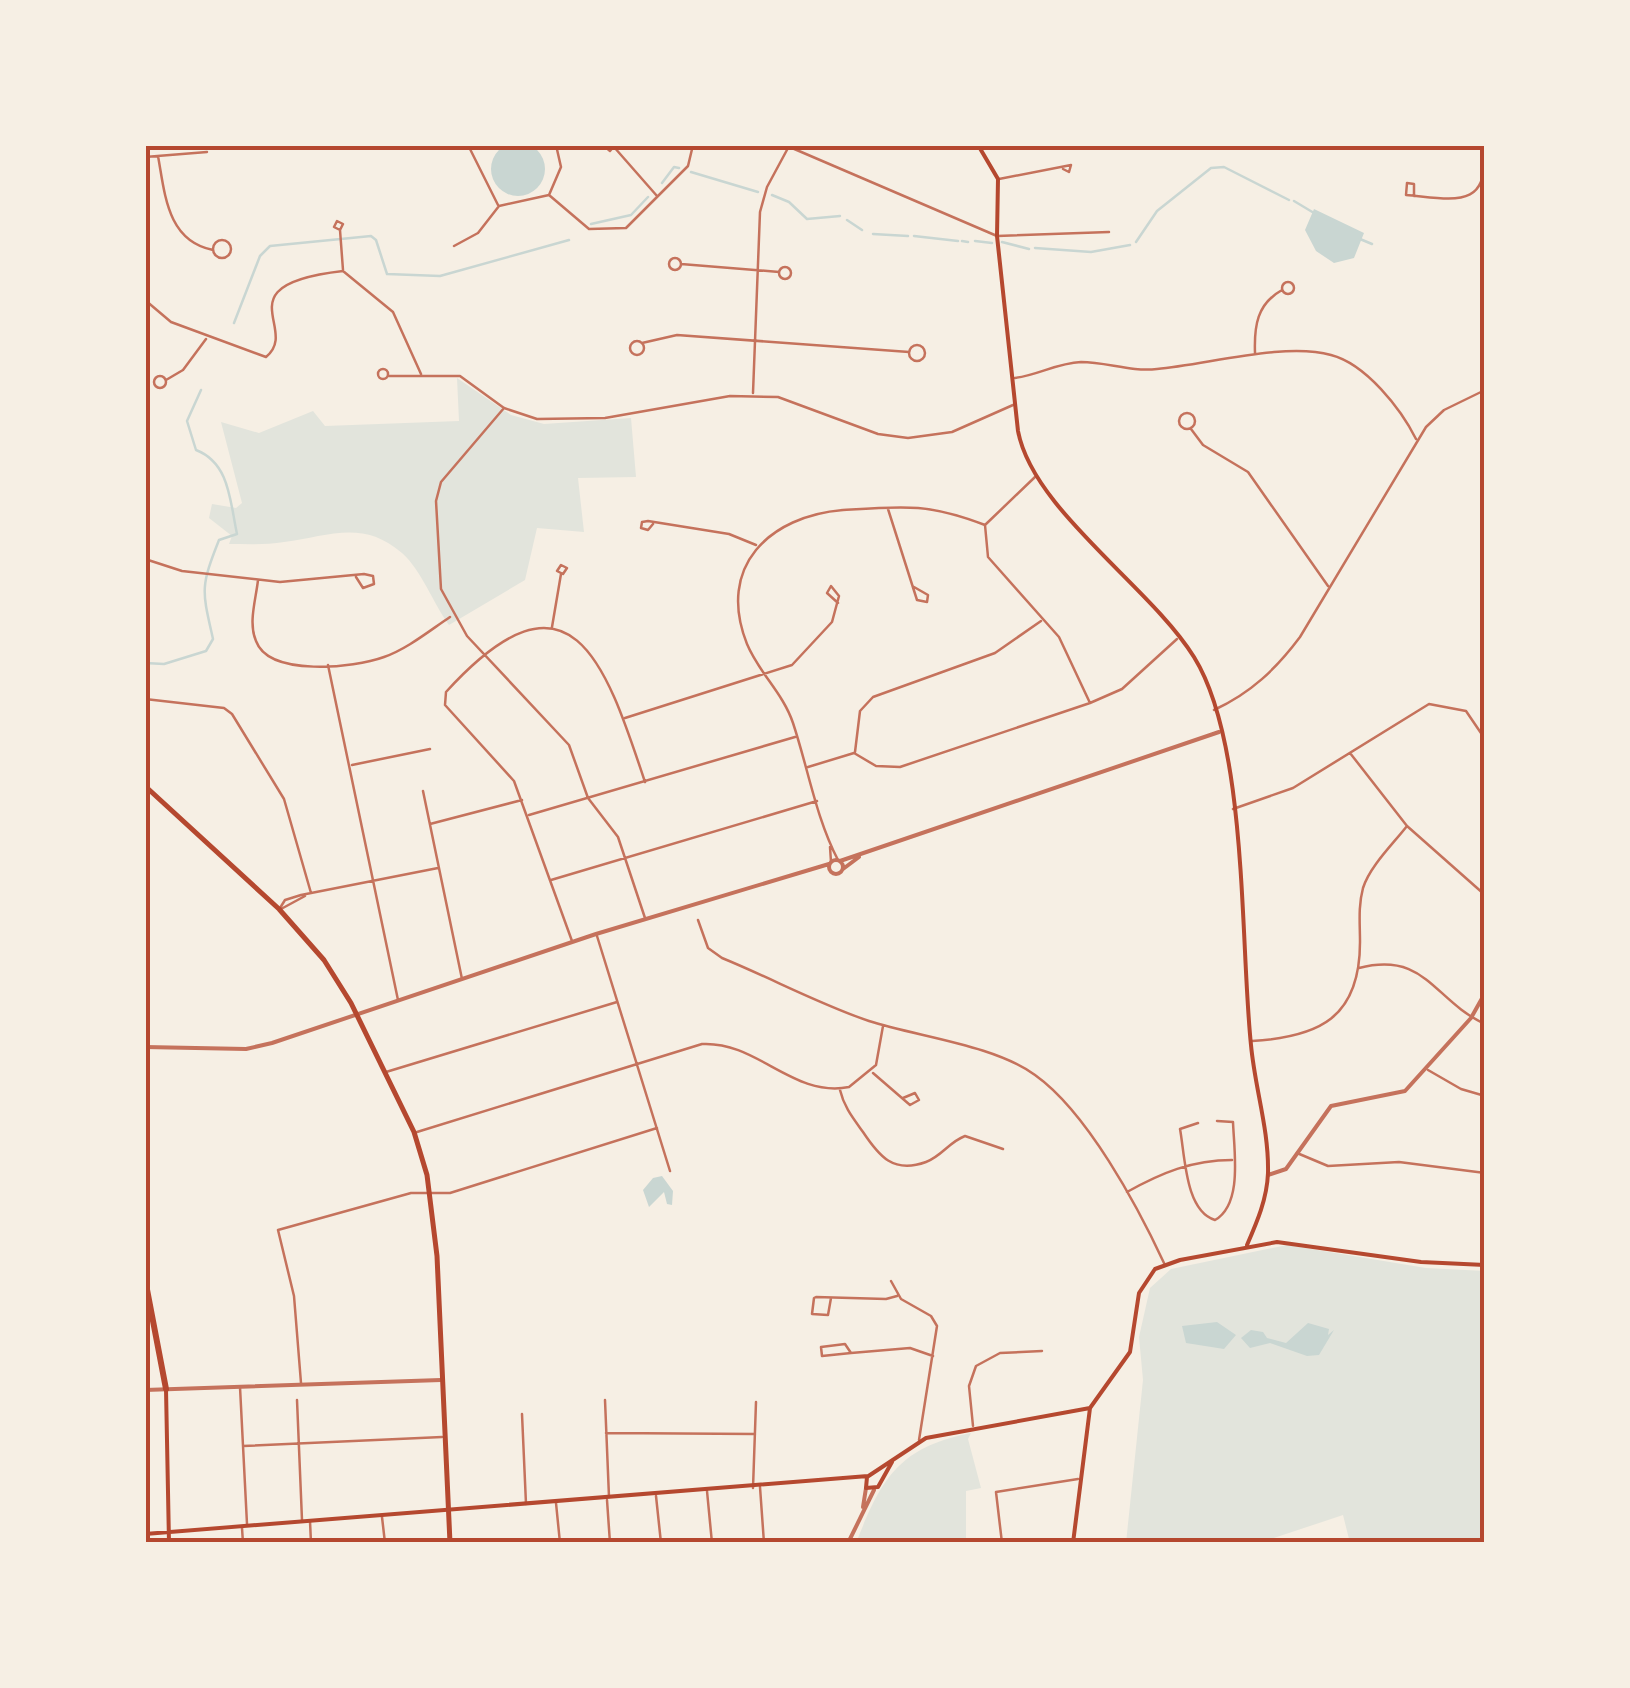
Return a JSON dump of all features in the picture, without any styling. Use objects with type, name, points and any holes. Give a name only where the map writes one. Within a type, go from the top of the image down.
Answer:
[{"type":"highway","points":[[145,1278],[166,1389]]},
{"type":"main road","points":[[978,145],[998,179],[998,236],[1020,440],[1036,476],[1179,636],[1196,661],[1214,710],[1232,809],[1250,1042],[1267,1132],[1268,1175],[1261,1211],[1247,1245]]},
{"type":"main road","points":[[145,786],[279,909],[324,960],[356,1013],[414,1132],[430,1193],[438,1256],[440,1380],[450,1543]]},
{"type":"main road","points":[[1073,1543],[1090,1408],[1130,1352],[1142,1284],[1164,1264],[1247,1245],[1302,1244],[1421,1262],[1485,1265]]},
{"type":"main road","points":[[166,1389],[168,1543]]},
{"type":"main road","points":[[865,1486],[871,1476],[919,1440],[972,1426],[1090,1408]]},
{"type":"main road","points":[[850,1479],[874,1490],[892,1462]]},
{"type":"main road","points":[[145,1534],[871,1476],[879,1481]]},
{"type":"street","points":[[468,145],[499,206]]},
{"type":"street","points":[[548,195],[561,166],[556,145]]},
{"type":"street","points":[[604,145],[608,150],[615,146],[658,197]]},
{"type":"street","points":[[548,195],[589,230],[606,232],[631,225],[688,166],[693,145]]},
{"type":"street","points":[[1414,196],[1473,197],[1480,186],[1483,145]]},
{"type":"street","points":[[753,394],[762,203],[787,146],[998,236],[1109,232]]},
{"type":"street","points":[[145,157],[207,152]]},
{"type":"street","points":[[158,156],[172,221],[192,241],[213,250]]},
{"type":"street","points":[[998,179],[1063,169]]},
{"type":"street","points":[[454,246],[478,233],[499,206],[548,195]]},
{"type":"street","points":[[340,230],[343,271],[392,312],[422,375]]},
{"type":"street","points":[[681,264],[779,272]]},
{"type":"street","points":[[145,300],[171,322],[206,338],[251,355],[270,356],[274,299],[279,289],[296,277],[343,271]]},
{"type":"street","points":[[1255,354],[1257,319],[1264,303],[1282,290]]},
{"type":"street","points":[[642,343],[676,335],[909,352]]},
{"type":"street","points":[[166,380],[183,370],[206,338]]},
{"type":"street","points":[[1013,378],[1078,362],[1144,370],[1255,354],[1325,353],[1340,358],[1384,394],[1416,439]]},
{"type":"street","points":[[388,376],[460,376],[504,408],[538,419],[605,418],[753,394],[789,400],[878,434],[908,438],[952,432],[994,410],[1016,405]]},
{"type":"street","points":[[1214,710],[1250,690],[1280,664],[1312,620],[1425,428],[1444,410],[1485,390]]},
{"type":"street","points":[[504,408],[448,468],[436,500],[441,589],[452,616],[569,744],[588,798],[618,837],[645,920]]},
{"type":"street","points":[[1410,426],[1425,428]]},
{"type":"street","points":[[1191,429],[1203,445],[1248,472],[1329,587]]},
{"type":"street","points":[[985,525],[1036,476]]},
{"type":"street","points":[[831,873],[834,862],[830,846],[788,710],[746,641],[741,612],[744,578],[757,546],[782,524],[804,515],[888,507],[932,506],[985,525]]},
{"type":"street","points":[[888,507],[914,587]]},
{"type":"street","points":[[653,524],[729,534],[757,546]]},
{"type":"street","points":[[985,525],[988,556],[1066,648],[1090,703]]},
{"type":"street","points":[[145,559],[162,567],[258,580],[290,582],[341,574],[356,578]]},
{"type":"street","points":[[552,628],[561,574]]},
{"type":"street","points":[[258,580],[253,632],[257,646],[278,663],[328,664],[383,658],[452,616]]},
{"type":"street","points":[[624,718],[766,676],[809,651],[832,622],[838,604]]},
{"type":"street","points":[[854,754],[857,722],[873,697],[995,653],[1042,620]]},
{"type":"street","points":[[572,943],[528,815],[510,775],[444,701],[446,692],[510,634],[552,628],[578,638],[588,647],[624,718],[645,782]]},
{"type":"street","points":[[807,768],[854,754],[876,766],[900,767],[1090,703],[1122,689],[1179,636]]},
{"type":"street","points":[[328,664],[398,1000]]},
{"type":"street","points":[[145,699],[224,708],[232,714],[284,799],[310,894]]},
{"type":"street","points":[[1232,809],[1293,788],[1422,706],[1435,704],[1466,711],[1485,739]]},
{"type":"street","points":[[145,1047],[246,1049],[596,934],[866,852],[1219,732]]},
{"type":"street","points":[[528,815],[797,736]]},
{"type":"street","points":[[350,765],[430,749]]},
{"type":"street","points":[[1349,752],[1407,826],[1485,895]]},
{"type":"street","points":[[423,791],[462,980]]},
{"type":"street","points":[[428,824],[522,800]]},
{"type":"street","points":[[550,880],[817,802]]},
{"type":"street","points":[[1250,1042],[1316,1032],[1342,1006],[1357,969],[1359,906],[1364,883],[1407,826]]},
{"type":"street","points":[[803,872],[843,870],[866,852]]},
{"type":"street","points":[[834,862],[843,870]]},
{"type":"street","points":[[279,909],[310,894],[438,868]]},
{"type":"street","points":[[698,920],[714,954],[883,1024],[1008,1061],[1034,1074],[1072,1113],[1125,1193],[1164,1264]]},
{"type":"street","points":[[596,934],[670,1171]]},
{"type":"street","points":[[1357,969],[1393,962],[1415,969],[1472,1018],[1485,1024]]},
{"type":"street","points":[[1268,1175],[1283,1171],[1331,1106],[1394,1097],[1426,1069],[1472,1018],[1485,993]]},
{"type":"street","points":[[385,1073],[617,1002]]},
{"type":"street","points":[[414,1132],[696,1045],[717,1044],[746,1052],[808,1085],[840,1088],[872,1072],[879,1058],[883,1024]]},
{"type":"street","points":[[1426,1069],[1462,1089],[1485,1096]]},
{"type":"street","points":[[872,1072],[903,1098]]},
{"type":"street","points":[[840,1088],[846,1108],[876,1154],[888,1163],[916,1165],[931,1160],[965,1136],[1002,1149]]},
{"type":"street","points":[[1198,1123],[1180,1129],[1196,1206],[1204,1217],[1214,1220],[1226,1214],[1231,1200],[1234,1160],[1234,1122],[1217,1121]]},
{"type":"street","points":[[302,1382],[295,1299],[278,1230],[411,1193],[450,1193],[657,1128]]},
{"type":"street","points":[[1296,1152],[1328,1166],[1399,1162],[1485,1174]]},
{"type":"street","points":[[1125,1193],[1187,1165],[1234,1160]]},
{"type":"street","points":[[891,1281],[899,1295],[934,1319],[934,1356],[919,1440]]},
{"type":"street","points":[[831,1298],[830,1314],[812,1314],[814,1298],[831,1298],[886,1300],[899,1295]]},
{"type":"street","points":[[850,1353],[845,1344],[822,1347],[822,1356],[910,1348],[934,1356]]},
{"type":"street","points":[[972,1426],[969,1386],[976,1366],[1000,1353],[1042,1351]]},
{"type":"street","points":[[145,1390],[440,1380]]},
{"type":"street","points":[[240,1386],[244,1543]]},
{"type":"street","points":[[297,1400],[302,1522]]},
{"type":"street","points":[[605,1400],[610,1543]]},
{"type":"street","points":[[756,1402],[757,1488],[764,1543]]},
{"type":"street","points":[[522,1414],[526,1505]]},
{"type":"street","points":[[606,1433],[755,1434]]},
{"type":"street","points":[[243,1446],[443,1437]]},
{"type":"street","points":[[1002,1543],[996,1492],[1080,1478]]},
{"type":"street","points":[[862,1512],[865,1486]]},
{"type":"street","points":[[848,1543],[874,1490]]},
{"type":"street","points":[[707,1491],[712,1543]]},
{"type":"street","points":[[656,1495],[660,1543]]},
{"type":"street","points":[[556,1503],[560,1543]]},
{"type":"street","points":[[382,1516],[385,1543]]},
{"type":"street","points":[[310,1521],[311,1543]]},
{"type":"shaded area","points":[[518,142],[537,150],[545,169],[537,188],[518,196],[499,188],[491,169],[499,150]]},
{"type":"shaded area","points":[[1314,209],[1364,233],[1354,258],[1334,263],[1316,251],[1305,230]]},
{"type":"shaded area","points":[[457,378],[511,415],[544,424],[631,418],[636,477],[578,478],[584,532],[537,528],[525,580],[449,625],[409,560],[373,536],[345,532],[277,543],[229,544],[232,536],[209,518],[212,504],[236,508],[242,503],[221,422],[259,433],[313,411],[325,426],[459,421]]},
{"type":"shaded area","points":[[662,1176],[673,1191],[672,1205],[667,1204],[664,1192],[649,1207],[643,1190],[653,1178]]},
{"type":"shaded area","points":[[1287,1245],[1426,1268],[1485,1271],[1485,1538],[1467,1543],[1350,1543],[1343,1515],[1259,1543],[1126,1543],[1143,1380],[1139,1337],[1150,1288],[1171,1269]]},
{"type":"shaded area","points":[[1217,1322],[1236,1335],[1224,1349],[1186,1343],[1182,1326]]},
{"type":"shaded area","points":[[1308,1323],[1329,1329],[1328,1335],[1334,1330],[1319,1355],[1307,1356],[1270,1343],[1250,1348],[1241,1338],[1251,1330],[1286,1343]]},
{"type":"shaded area","points":[[971,1433],[968,1439],[981,1488],[966,1491],[966,1543],[856,1543],[875,1500],[897,1468],[927,1447]]},
{"type":"waterway","points":[[662,183],[674,167],[679,168]]},
{"type":"waterway","points":[[1136,242],[1157,211],[1211,168],[1224,167],[1289,200]]},
{"type":"waterway","points":[[691,172],[758,192]]},
{"type":"waterway","points":[[772,195],[789,202],[807,219],[840,216]]},
{"type":"waterway","points":[[591,224],[631,215],[648,197]]},
{"type":"waterway","points":[[1294,201],[1314,213]]},
{"type":"waterway","points":[[847,220],[862,230]]},
{"type":"waterway","points":[[873,234],[908,236]]},
{"type":"waterway","points":[[234,323],[260,256],[270,246],[371,236],[376,240],[387,274],[440,276],[569,240]]},
{"type":"waterway","points":[[914,236],[958,241]]},
{"type":"waterway","points":[[1360,239],[1372,244]]},
{"type":"waterway","points":[[962,241],[968,242]]},
{"type":"waterway","points":[[975,241],[992,243]]},
{"type":"waterway","points":[[1002,242],[1029,249]]},
{"type":"waterway","points":[[1035,248],[1091,252],[1130,245]]},
{"type":"waterway","points":[[145,663],[164,664],[206,651],[213,639],[205,599],[208,569],[219,540],[237,534],[222,474],[216,464],[196,450],[187,421],[201,390]]}]
